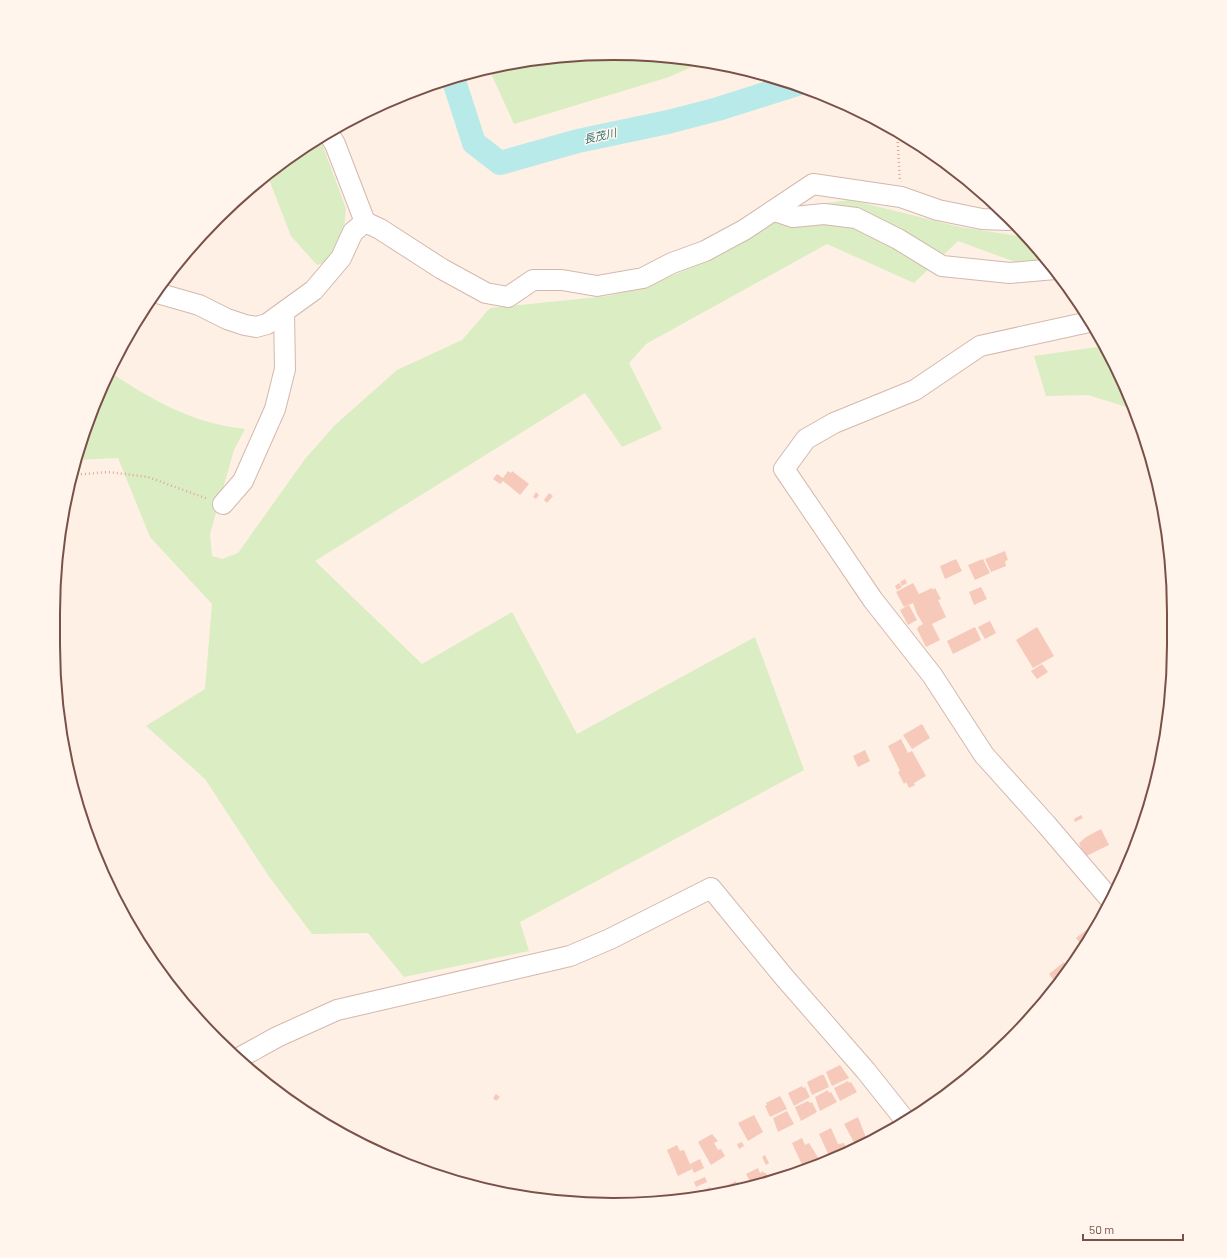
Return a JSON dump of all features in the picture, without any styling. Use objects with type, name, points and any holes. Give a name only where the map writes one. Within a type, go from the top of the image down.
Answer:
[{"type":"street","points":[[331,138],[335,144],[365,222],[380,229],[442,269],[486,293],[508,296],[533,280],[562,280],[597,286],[643,278],[672,263],[705,251],[744,230],[775,211],[813,184],[901,196],[938,210],[982,220],[1003,220]]},
{"type":"street","points":[[775,211],[793,217],[824,214],[856,218],[898,239],[942,266],[1010,273],[1047,270]]},
{"type":"street","points":[[161,294],[199,305],[227,319],[245,325],[256,327],[267,324],[314,290],[341,258],[353,232],[365,222]]},
{"type":"street","points":[[223,504],[243,481],[275,409],[285,369],[284,313]]},
{"type":"street","points":[[1084,323],[980,346],[915,390],[834,423],[806,439],[784,469],[873,600],[932,675],[984,755],[1107,895]]},
{"type":"street","points":[[243,1056],[277,1037],[337,1010],[570,956],[610,939],[711,888],[784,977],[866,1071],[902,1117]]},
{"type":"path","points":[[898,139],[901,196]]},
{"type":"path","points":[[78,475],[108,472],[148,477],[223,504]]},
{"type":"green space","points":[[577,61],[650,61],[693,66],[669,77],[514,124],[491,74],[541,65]]},
{"type":"green space","points":[[321,144],[346,209],[341,257],[317,265],[291,236],[269,181],[277,174]]},
{"type":"green space","points":[[851,200],[960,227],[1018,236],[1039,260],[1018,263],[958,241],[914,283],[827,244],[646,344],[629,363],[662,429],[622,447],[585,393],[315,561],[422,664],[512,612],[577,734],[755,637],[804,770],[520,922],[529,951],[404,977],[368,933],[312,934],[268,875],[205,779],[146,726],[205,689],[212,604],[150,537],[118,458],[82,460],[89,436],[114,375],[141,392],[174,409],[209,422],[245,429],[234,450],[210,534],[212,556],[222,559],[238,553],[305,459],[335,425],[397,370],[462,340],[490,308],[608,296],[646,287],[706,261],[793,207]]},
{"type":"green space","points":[[1098,347],[1127,407],[1088,395],[1046,396],[1034,356]]},
{"type":"building","points":[[508,471],[511,473],[512,471],[529,484],[520,495],[503,481],[500,484],[493,479],[497,474],[503,478]]},
{"type":"building","points":[[536,492],[539,495],[536,499],[533,497]]},
{"type":"building","points":[[549,493],[553,496],[547,503],[544,500]]},
{"type":"building","points":[[1005,551],[1008,560],[1005,561],[1006,566],[991,572],[985,559]]},
{"type":"building","points":[[956,559],[962,571],[945,579],[940,566]]},
{"type":"building","points":[[983,559],[990,573],[975,580],[968,565]]},
{"type":"building","points":[[905,579],[907,583],[902,586],[900,582]]},
{"type":"building","points":[[899,583],[902,587],[897,590],[895,586]]},
{"type":"building","points":[[913,583],[919,594],[935,588],[941,599],[938,600],[946,617],[932,624],[940,640],[926,647],[917,629],[923,624],[913,603],[904,607],[896,592]]},
{"type":"building","points":[[981,587],[987,599],[974,605],[969,592]]},
{"type":"building","points":[[909,605],[917,620],[908,625],[900,610]]},
{"type":"building","points":[[990,621],[996,633],[985,639],[978,627]]},
{"type":"building","points":[[975,627],[981,640],[953,654],[947,641]]},
{"type":"building","points":[[1037,627],[1054,656],[1033,668],[1016,640]]},
{"type":"building","points":[[1042,664],[1048,672],[1037,679],[1031,671]]},
{"type":"building","points":[[922,724],[930,738],[912,749],[903,735]]},
{"type":"building","points":[[901,739],[908,753],[912,751],[926,776],[914,783],[915,785],[909,788],[906,782],[904,784],[898,772],[900,771],[888,746]]},
{"type":"building","points":[[865,750],[870,761],[858,767],[853,756]]},
{"type":"building","points":[[1081,815],[1083,818],[1075,822],[1074,819]]},
{"type":"building","points":[[1101,829],[1109,845],[1084,857],[1079,843],[1086,837]]},
{"type":"building","points":[[1089,928],[1080,943],[1076,938]]},
{"type":"building","points":[[1064,962],[1065,964],[1054,980],[1049,974]]},
{"type":"building","points":[[840,1065],[849,1078],[832,1086],[826,1072]]},
{"type":"building","points":[[824,1075],[829,1087],[812,1095],[807,1082]]},
{"type":"building","points":[[848,1081],[849,1083],[851,1082],[857,1092],[840,1101],[834,1088]]},
{"type":"building","points":[[802,1086],[803,1088],[805,1087],[810,1097],[794,1106],[788,1093]]},
{"type":"building","points":[[828,1090],[837,1102],[820,1111],[815,1097]]},
{"type":"building","points":[[496,1094],[500,1097],[496,1101],[493,1098]]},
{"type":"building","points":[[780,1096],[787,1109],[770,1117],[765,1106],[767,1105],[766,1103]]},
{"type":"building","points":[[808,1101],[810,1103],[812,1102],[817,1112],[801,1121],[795,1107]]},
{"type":"building","points":[[787,1111],[794,1124],[778,1132],[773,1118]]},
{"type":"building","points":[[754,1115],[763,1132],[748,1141],[738,1123]]},
{"type":"building","points":[[858,1117],[866,1137],[854,1143],[844,1124]]},
{"type":"building","points":[[831,1128],[838,1144],[844,1143],[846,1147],[828,1154],[819,1134]]},
{"type":"building","points":[[712,1134],[718,1141],[714,1143],[718,1150],[721,1149],[725,1156],[711,1165],[698,1142]]},
{"type":"building","points":[[802,1138],[805,1145],[809,1143],[819,1158],[802,1165],[792,1143]]},
{"type":"building","points":[[742,1142],[744,1146],[739,1149],[737,1144]]},
{"type":"building","points":[[677,1145],[680,1151],[684,1150],[692,1169],[678,1176],[667,1150]]},
{"type":"building","points":[[765,1155],[769,1163],[766,1165],[762,1157]]},
{"type":"building","points":[[700,1159],[704,1168],[694,1173],[690,1164]]},
{"type":"building","points":[[758,1168],[760,1173],[763,1171],[767,1176],[750,1181],[746,1174]]},
{"type":"building","points":[[705,1177],[707,1182],[696,1187],[694,1182]]},
{"type":"building","points":[[736,1181],[736,1183],[739,1183],[726,1186]]},
{"type":"waterway","name":"長茂川","points":[[455,83],[474,143],[500,163],[578,141],[668,122],[718,109],[786,88]]}]
